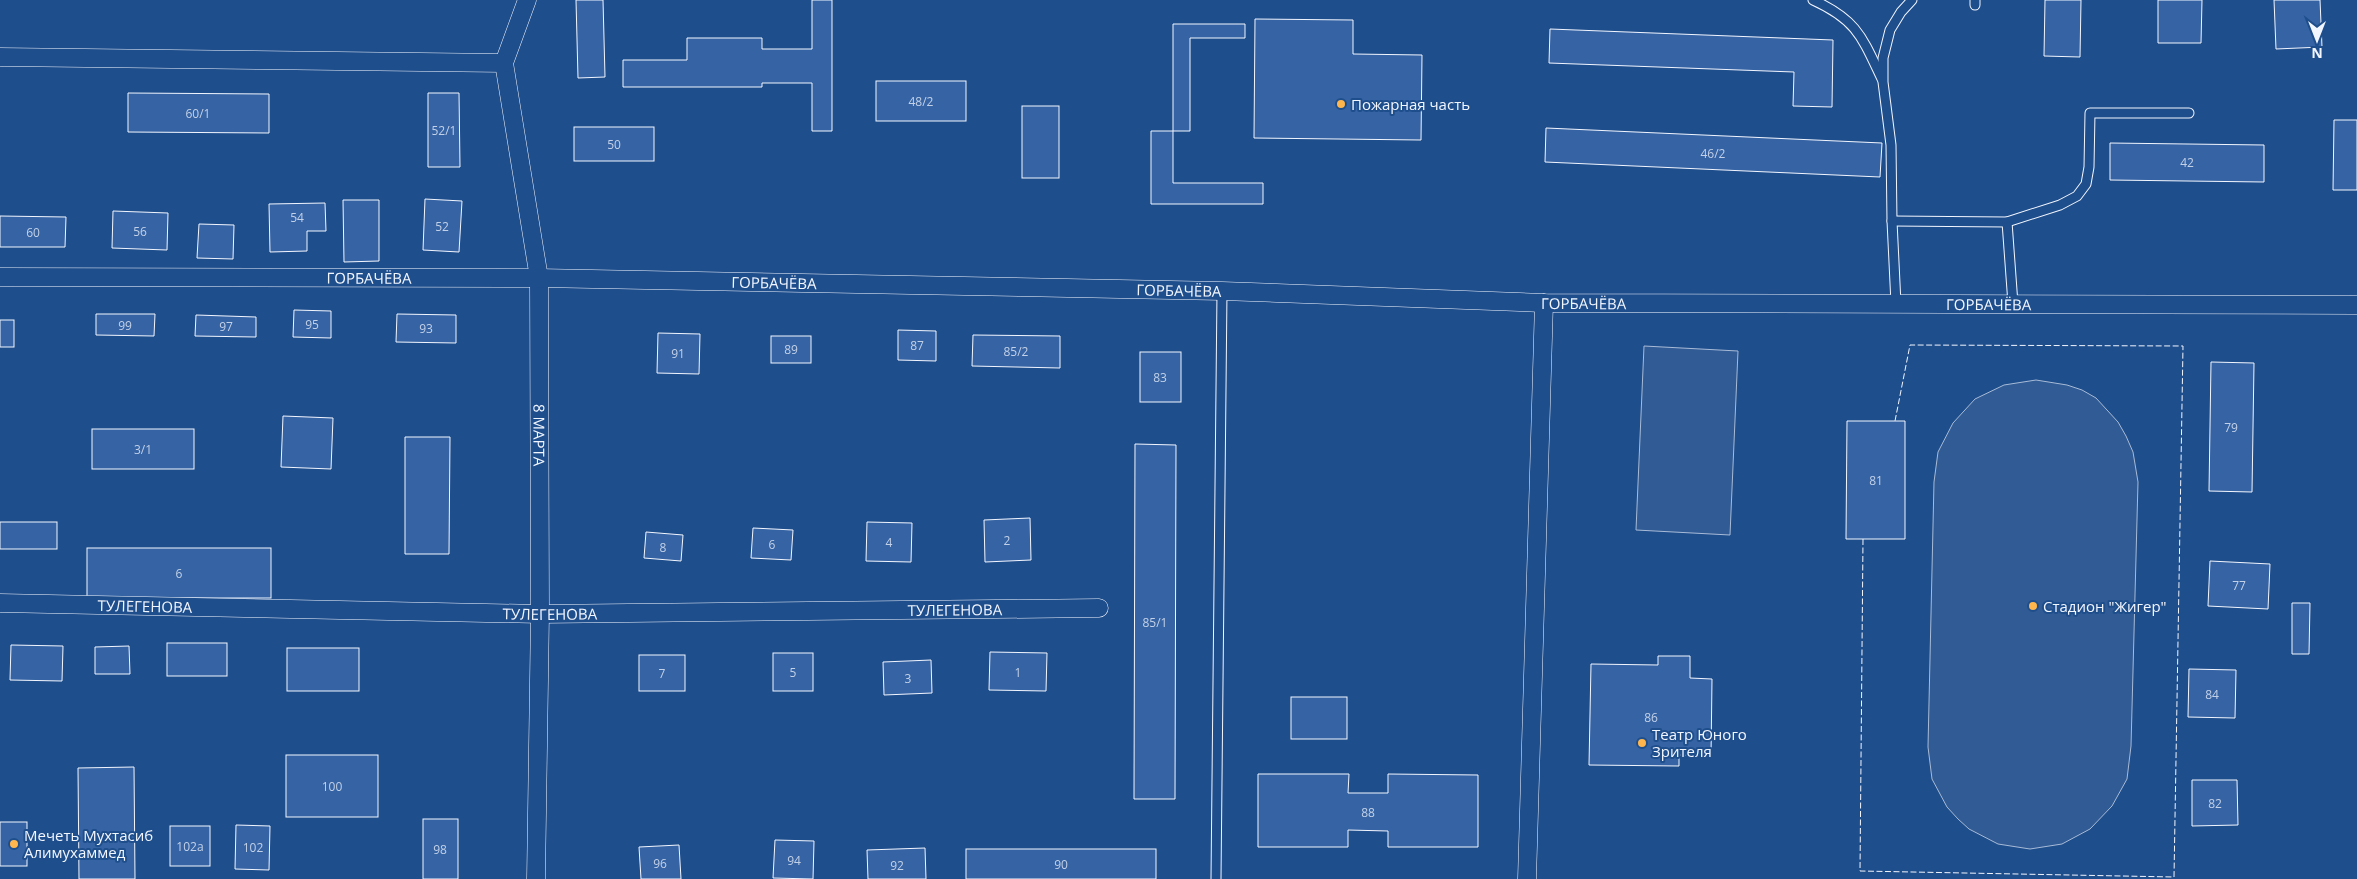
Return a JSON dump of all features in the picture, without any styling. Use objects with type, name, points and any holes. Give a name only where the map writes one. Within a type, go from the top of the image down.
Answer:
[{"type":"street","name":"8 МАРТА","points":[[526,0],[504,63],[539,278],[540,614],[536,879]]},
{"type":"street","points":[[0,57],[504,63]]},
{"type":"street","name":"ГОРБАЧЁВА","points":[[0,277],[539,278],[1222,291],[1544,303],[2357,305]]},
{"type":"street","points":[[1527,879],[1544,303]]},
{"type":"street","name":"ТУЛЕГЕНОВА","points":[[0,603],[540,614],[1099,608]]},
{"type":"lane","points":[[1813,0],[1831,8],[1851,22],[1865,43],[1883,82]]},
{"type":"lane","points":[[1896,304],[1891,145],[1883,82],[1883,58],[1890,30],[1901,12],[1912,0]]},
{"type":"lane","points":[[1892,220],[2007,222],[2060,205],[2077,196],[2086,184],[2089,167],[2090,113],[2189,113]]},
{"type":"lane","points":[[2007,222],[2013,304]]},
{"type":"lane","points":[[1216,879],[1222,291]]},
{"type":"shaded area","points":[[1644,346],[1738,351],[1730,535],[1636,530]]},
{"type":"shaded area","name":"Стадион \"Жигер\"","points":[[2036,380],[2067,385],[2082,390],[2096,398],[2118,422],[2126,436],[2133,452],[2138,482],[2131,746],[2127,779],[2112,806],[2090,829],[2062,844],[2030,849],[1998,844],[1969,829],[1958,819],[1947,807],[1932,779],[1928,747],[1934,482],[1938,452],[1953,423],[1975,399],[2004,385]]},
{"type":"building","points":[[576,0],[603,0],[605,77],[578,78]]},
{"type":"building","points":[[812,0],[832,0],[832,131],[812,131],[812,83],[762,83],[762,87],[623,87],[623,60],[687,60],[687,38],[762,38],[762,49],[812,49]]},
{"type":"building","points":[[2045,0],[2081,0],[2080,57],[2044,56]]},
{"type":"building","points":[[2158,0],[2202,0],[2201,43],[2158,43]]},
{"type":"building","points":[[2274,0],[2320,0],[2322,47],[2276,49]]},
{"type":"building","points":[[1255,19],[1353,20],[1353,54],[1422,55],[1421,140],[1254,138]]},
{"type":"building","points":[[1173,24],[1245,24],[1245,38],[1190,38],[1190,131],[1173,131]]},
{"type":"building","points":[[1550,29],[1833,40],[1832,107],[1793,106],[1794,72],[1549,63]]},
{"type":"building","points":[[876,81],[966,81],[966,121],[876,121]]},
{"type":"building","points":[[128,93],[269,94],[269,133],[128,132]]},
{"type":"building","points":[[428,93],[459,93],[460,167],[428,167]]},
{"type":"building","points":[[1022,106],[1059,106],[1059,178],[1022,178]]},
{"type":"building","points":[[2334,120],[2357,120],[2357,190],[2333,190]]},
{"type":"building","points":[[574,127],[654,127],[654,161],[574,161]]},
{"type":"building","points":[[1546,128],[1882,143],[1880,177],[1545,162]]},
{"type":"building","points":[[1151,131],[1173,131],[1173,183],[1263,183],[1263,204],[1151,204]]},
{"type":"building","points":[[2110,143],[2264,145],[2264,182],[2110,180]]},
{"type":"building","points":[[425,199],[462,201],[459,252],[423,250]]},
{"type":"building","points":[[343,200],[379,200],[379,261],[344,262]]},
{"type":"building","points":[[325,203],[326,231],[307,231],[307,251],[270,252],[269,204]]},
{"type":"building","points":[[113,211],[168,213],[167,250],[112,248]]},
{"type":"building","points":[[0,216],[66,217],[65,247],[0,247]]},
{"type":"building","points":[[199,224],[234,225],[233,259],[197,258]]},
{"type":"building","points":[[294,310],[331,311],[331,338],[293,337]]},
{"type":"building","points":[[96,314],[155,314],[154,336],[96,335]]},
{"type":"building","points":[[397,314],[456,315],[456,343],[396,342]]},
{"type":"building","points":[[196,315],[256,317],[256,337],[195,336]]},
{"type":"building","points":[[0,320],[14,320],[14,347],[0,347]]},
{"type":"building","points":[[898,330],[936,331],[936,361],[898,360]]},
{"type":"building","points":[[658,333],[700,334],[699,374],[657,373]]},
{"type":"building","points":[[973,335],[1060,336],[1060,368],[972,366]]},
{"type":"building","points":[[771,336],[811,336],[811,363],[771,363]]},
{"type":"building","points":[[1140,352],[1181,352],[1181,402],[1140,402]]},
{"type":"building","points":[[2211,362],[2254,363],[2252,492],[2209,491]]},
{"type":"building","points":[[283,416],[333,418],[331,469],[281,467]]},
{"type":"building","points":[[1847,421],[1905,421],[1905,539],[1846,539]]},
{"type":"building","points":[[92,429],[194,429],[194,469],[92,469]]},
{"type":"building","points":[[405,437],[450,437],[449,554],[405,554]]},
{"type":"building","points":[[1135,444],[1176,445],[1175,799],[1134,799]]},
{"type":"building","points":[[1030,518],[1031,560],[985,562],[984,520]]},
{"type":"building","points":[[0,522],[57,522],[57,549],[0,549]]},
{"type":"building","points":[[867,522],[912,523],[911,562],[866,561]]},
{"type":"building","points":[[753,528],[793,530],[791,560],[751,558]]},
{"type":"building","points":[[646,532],[683,535],[681,561],[644,558]]},
{"type":"building","points":[[87,548],[271,548],[271,598],[87,598]]},
{"type":"building","points":[[2210,561],[2270,564],[2268,609],[2208,606]]},
{"type":"building","points":[[2292,603],[2310,603],[2309,654],[2292,654]]},
{"type":"building","points":[[167,643],[227,643],[227,676],[167,676]]},
{"type":"building","points":[[11,645],[63,646],[62,681],[10,680]]},
{"type":"building","points":[[129,646],[130,674],[95,674],[95,647]]},
{"type":"building","points":[[287,648],[359,648],[359,691],[287,691]]},
{"type":"building","points":[[990,652],[1047,653],[1046,691],[989,690]]},
{"type":"building","points":[[773,653],[813,653],[813,691],[773,691]]},
{"type":"building","points":[[639,655],[685,655],[685,691],[639,691]]},
{"type":"building","points":[[1658,656],[1690,656],[1690,678],[1712,679],[1711,756],[1679,755],[1679,766],[1589,765],[1591,664],[1658,665]]},
{"type":"building","points":[[931,660],[932,693],[884,695],[883,662]]},
{"type":"building","points":[[2189,669],[2236,670],[2235,718],[2188,717]]},
{"type":"building","points":[[1291,697],[1347,697],[1347,739],[1291,739]]},
{"type":"building","points":[[286,755],[378,755],[378,817],[286,817]]},
{"type":"building","points":[[134,767],[135,879],[79,879],[78,768]]},
{"type":"building","points":[[1258,774],[1349,774],[1348,793],[1388,793],[1388,774],[1478,775],[1478,847],[1388,847],[1388,831],[1348,830],[1348,847],[1258,847]]},
{"type":"building","points":[[2192,780],[2237,780],[2238,825],[2192,826]]},
{"type":"building","points":[[423,819],[458,819],[458,879],[423,879]]},
{"type":"building","name":"Мечеть Мухтасиб Алимухаммед","points":[[0,822],[27,822],[27,866],[0,866]]},
{"type":"building","points":[[236,825],[270,826],[269,870],[235,869]]},
{"type":"building","points":[[170,826],[210,826],[210,866],[170,866]]},
{"type":"building","points":[[775,840],[814,841],[813,879],[773,878]]},
{"type":"building","points":[[679,845],[681,879],[641,879],[639,847]]},
{"type":"building","points":[[925,848],[926,879],[868,879],[867,850]]},
{"type":"building","points":[[966,849],[1156,849],[1156,879],[966,879]]},
{"type":"fence","points":[[1863,539],[1860,871],[2174,877],[2183,346],[1910,345],[1895,421]]},
{"type":"place","name":"Пожарная часть","points":[[1341,104]]},
{"type":"place","name":"Стадион \"Жигер\"","points":[[2033,606]]},
{"type":"place","name":"Театр Юного Зрителя","points":[[1642,743]]},
{"type":"place","name":"Мечеть Мухтасиб Алимухаммед","points":[[14,844]]}]
